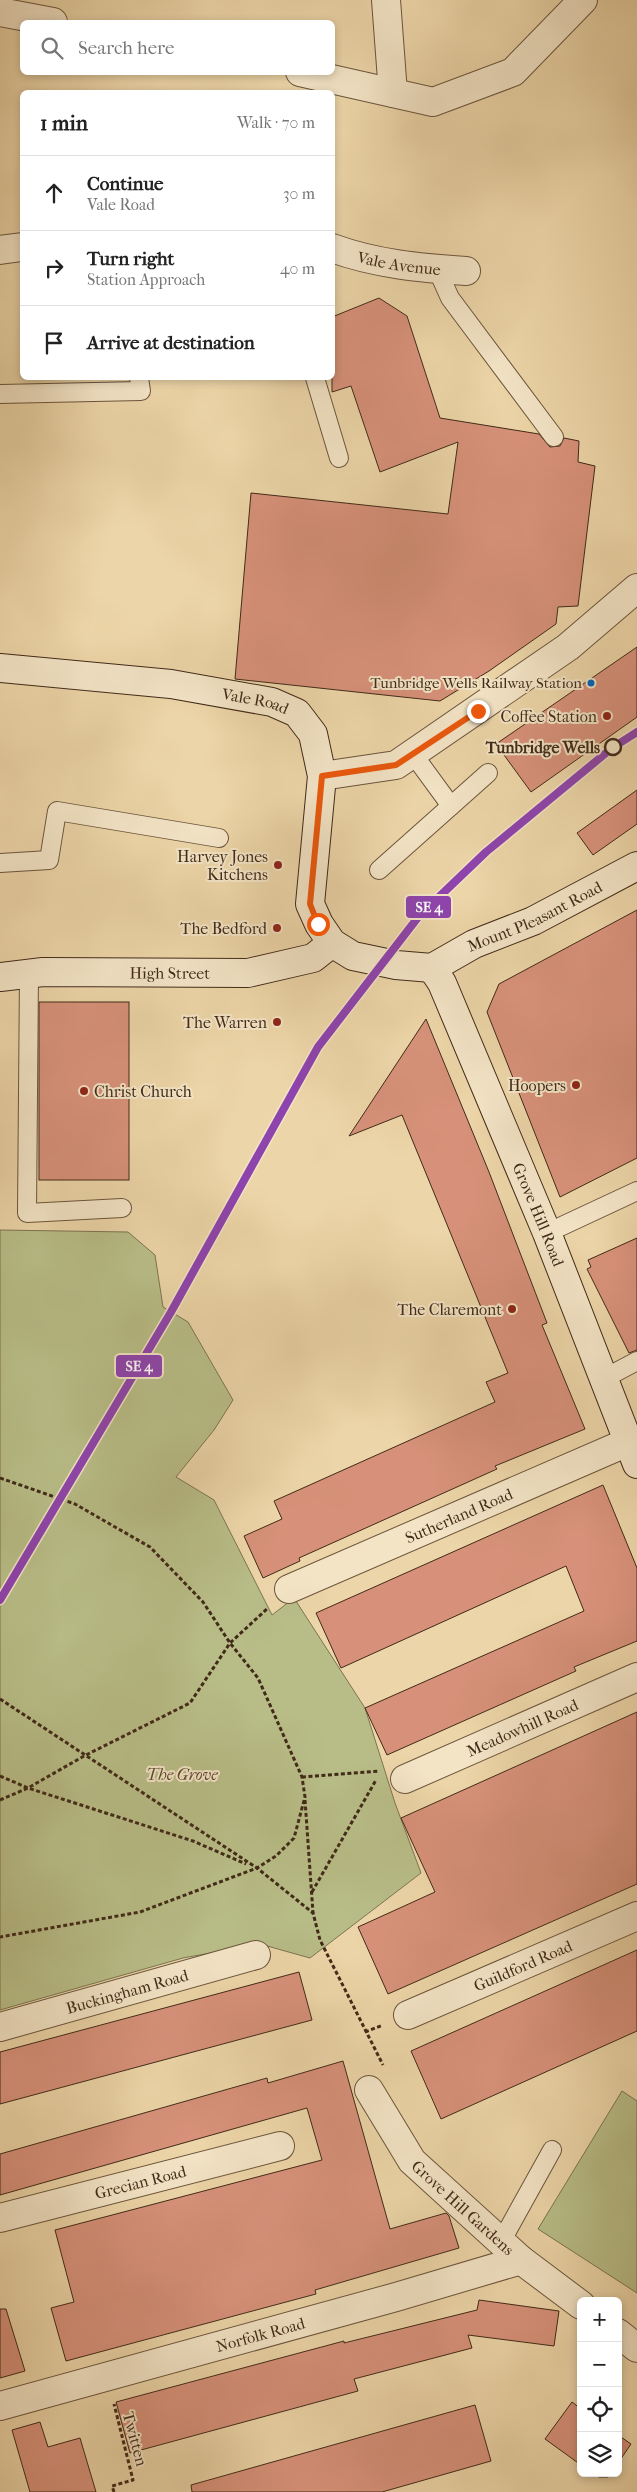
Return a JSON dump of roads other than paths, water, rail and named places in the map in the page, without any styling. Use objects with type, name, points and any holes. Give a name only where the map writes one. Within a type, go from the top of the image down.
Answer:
[{"type":"street","points":[[386,0],[393,93]]},
{"type":"street","points":[[313,75],[433,102],[513,72],[583,0]]},
{"type":"street","points":[[0,12],[42,20]]},
{"type":"street","points":[[0,250],[20,247]]},
{"type":"street","name":"Vale Avenue","points":[[335,249],[362,259],[466,271]]},
{"type":"street","points":[[322,776],[396,765],[568,647],[637,588]]},
{"type":"street","name":"Vale Road","points":[[0,668],[171,684],[272,702],[297,713],[313,734],[322,776],[310,904],[318,924],[332,943]]},
{"type":"street","name":"Mount Pleasant Road","points":[[432,968],[474,944],[533,921],[637,866]]},
{"type":"street","points":[[332,943],[353,956],[396,965],[432,968]]},
{"type":"street","name":"High Street","points":[[0,977],[29,974],[248,973],[313,958],[332,943]]},
{"type":"street","name":"Grove Hill Road","points":[[432,968],[442,983],[547,1233],[633,1453]]},
{"type":"street","name":"Sutherland Road","points":[[289,1590],[633,1453]]},
{"type":"street","name":"Meadowhill Road","points":[[405,1779],[637,1677]]},
{"type":"street","name":"Guildford Road","points":[[408,2015],[637,1916]]},
{"type":"street","name":"Buckingham Road","points":[[0,2027],[256,1955]]},
{"type":"street","name":"Grove Hill Gardens","points":[[369,2090],[412,2161],[511,2251],[577,2302]]},
{"type":"street","name":"Grecian Road","points":[[0,2218],[280,2146]]},
{"type":"street","name":"Norfolk Road","points":[[0,2406],[434,2287],[511,2251]]},
{"type":"street","points":[[622,2337],[637,2348]]},
{"type":"lane","points":[[437,269],[450,298],[554,437]]},
{"type":"lane","points":[[0,394],[141,392],[138,380]]},
{"type":"lane","points":[[316,380],[339,458]]},
{"type":"lane","points":[[413,754],[450,806]]},
{"type":"lane","points":[[379,870],[488,773]]},
{"type":"lane","points":[[0,862],[49,860],[57,811],[220,838]]},
{"type":"lane","points":[[29,974],[27,1213],[122,1208]]},
{"type":"lane","points":[[547,1233],[637,1190]]},
{"type":"lane","points":[[605,1378],[637,1361]]},
{"type":"lane","points":[[511,2251],[552,2150]]},
{"type":"place","name":"Tunbridge Wells Railway Station","points":[[591,683]]},
{"type":"place","name":"Coffee Station","points":[[607,716]]},
{"type":"place","name":"Tunbridge Wells","points":[[613,747]]},
{"type":"place","name":"Harvey Jones Kitchens","points":[[278,865]]},
{"type":"place","name":"The Bedford","points":[[277,928]]},
{"type":"place","name":"The Warren","points":[[277,1022]]},
{"type":"place","name":"Hoopers","points":[[576,1085]]},
{"type":"place","name":"Christ Church","points":[[84,1091]]},
{"type":"place","name":"The Claremont","points":[[512,1309]]},
{"type":"park label","name":"The Grove","points":[[182,1774]]}]
